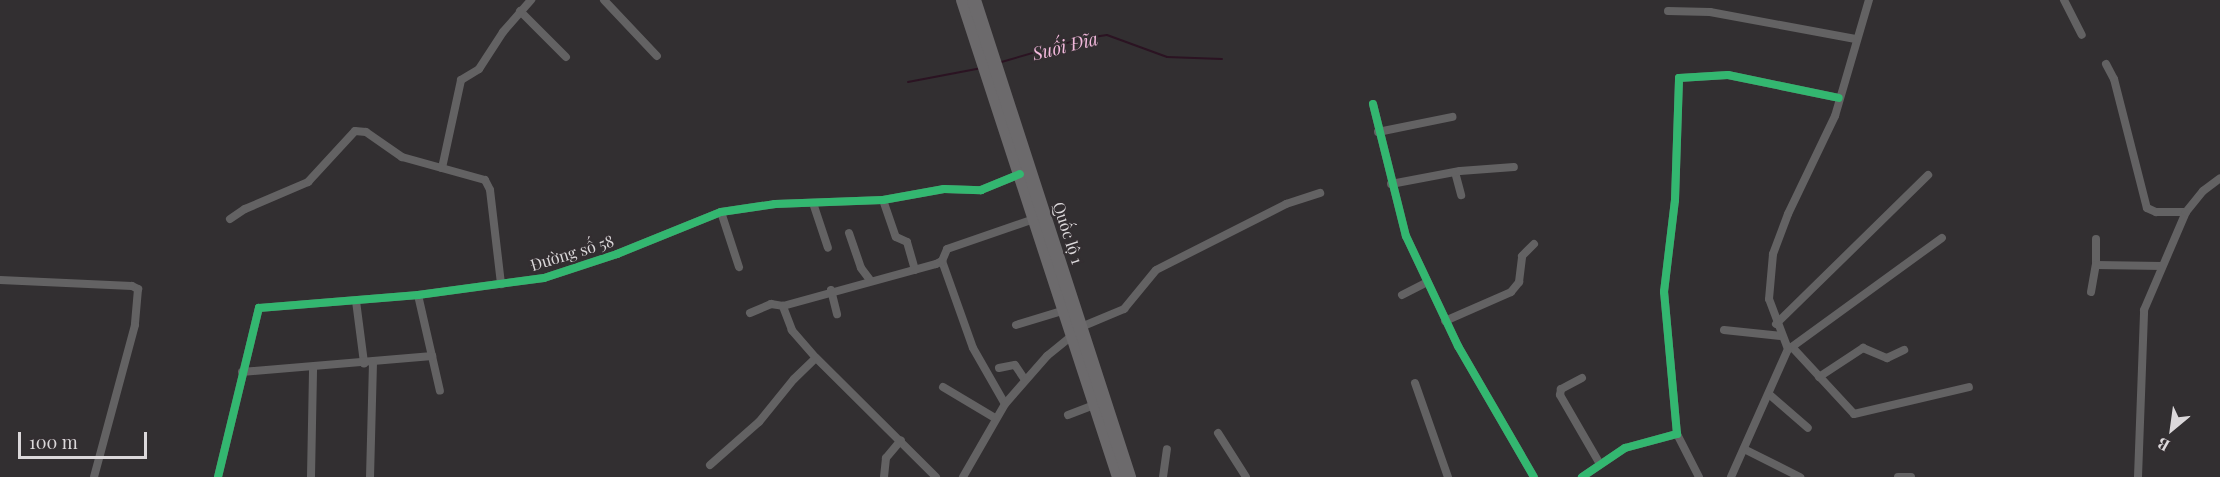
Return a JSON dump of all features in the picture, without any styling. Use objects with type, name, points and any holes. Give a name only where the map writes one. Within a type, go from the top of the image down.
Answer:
[{"type":"highway","name":"Quốc lộ 1","points":[[963,0],[987,57],[1077,331],[1130,477]]},
{"type":"highway","name":"Quốc lộ 1","points":[[974,0],[987,57]]},
{"type":"highway","name":"Quốc lộ 1","points":[[993,75],[1034,219],[1065,310],[1077,331],[1096,404],[1119,477]]},
{"type":"street","points":[[442,168],[461,80],[479,69],[520,10],[531,0]]},
{"type":"street","points":[[604,0],[657,56]]},
{"type":"street","points":[[1869,0],[1831,128],[1788,214],[1773,254],[1768,282],[1776,324],[1790,348],[1854,414],[1969,387]]},
{"type":"street","points":[[2064,0],[2082,35]]},
{"type":"street","points":[[520,10],[566,57]]},
{"type":"street","points":[[1668,11],[1702,10],[1856,39]]},
{"type":"street","points":[[2106,64],[2114,79],[2147,208],[2186,212]]},
{"type":"street","points":[[1699,477],[1677,434],[1664,292],[1676,200],[1679,78],[1728,75],[1839,98]]},
{"type":"street","points":[[1373,104],[1378,132],[1406,236],[1445,321],[1505,432],[1534,477]]},
{"type":"street","points":[[1378,132],[1452,117]]},
{"type":"street","points":[[230,219],[245,209],[308,182],[355,130],[366,132],[402,157],[485,180],[490,190],[501,284]]},
{"type":"street","points":[[1391,184],[1455,172],[1514,167]]},
{"type":"street","points":[[1455,172],[1461,195]]},
{"type":"street","name":"Đường số 58","points":[[218,477],[258,308],[418,295],[501,284],[562,273],[721,212],[813,203],[884,200],[944,189],[981,190],[1020,174]]},
{"type":"street","points":[[1776,324],[1928,175]]},
{"type":"street","points":[[2138,477],[2141,328],[2162,266],[2186,212],[2203,191],[2220,178]]},
{"type":"street","points":[[963,477],[1005,404],[1025,380],[1077,331],[1124,309],[1156,270],[1286,204],[1320,193]]},
{"type":"street","points":[[884,200],[896,237],[908,242],[915,270]]},
{"type":"street","points":[[813,203],[828,248]]},
{"type":"street","points":[[721,212],[739,267]]},
{"type":"street","points":[[1005,404],[973,348],[942,261],[947,249],[1034,219]]},
{"type":"street","points":[[849,233],[861,268],[870,280]]},
{"type":"street","points":[[1731,477],[1790,348],[1942,238]]},
{"type":"street","points":[[2091,292],[2096,265],[2096,239]]},
{"type":"street","points":[[1445,321],[1511,292],[1519,282],[1522,256],[1534,244]]},
{"type":"street","points":[[750,313],[771,304],[783,306],[831,290],[915,270],[942,261]]},
{"type":"street","points":[[2096,265],[2162,266]]},
{"type":"street","points":[[0,280],[132,286],[138,290],[135,325],[94,477]]},
{"type":"street","points":[[1402,295],[1427,282]]},
{"type":"street","points":[[831,290],[837,314]]},
{"type":"street","points":[[418,295],[440,391]]},
{"type":"street","points":[[356,301],[364,363]]},
{"type":"street","points":[[783,306],[792,330],[816,358],[936,477]]},
{"type":"street","points":[[1016,325],[1065,310]]},
{"type":"street","points":[[1724,330],[1781,336]]},
{"type":"street","points":[[1819,377],[1863,348],[1887,358],[1904,350]]},
{"type":"street","points":[[242,372],[373,363],[432,356]]},
{"type":"street","points":[[710,465],[759,422],[794,378],[816,358]]},
{"type":"street","points":[[370,477],[373,363]]},
{"type":"street","points":[[999,368],[1015,365],[1025,380]]},
{"type":"street","points":[[311,476],[313,366]]},
{"type":"street","points":[[1582,378],[1561,389],[1560,395],[1600,464]]},
{"type":"street","points":[[1415,383],[1448,477]]},
{"type":"street","points":[[943,387],[995,418]]},
{"type":"street","points":[[1770,395],[1808,428]]},
{"type":"street","points":[[1068,415],[1096,404]]},
{"type":"street","points":[[1218,433],[1246,477]]},
{"type":"street","points":[[1582,477],[1634,444],[1677,434]]},
{"type":"street","points":[[884,477],[886,458],[901,440]]},
{"type":"street","points":[[1163,477],[1167,449]]},
{"type":"street","points":[[1744,449],[1800,477]]},
{"type":"street","points":[[1898,477],[1911,477]]},
{"type":"waterway","name":"Suối Đĩa","points":[[998,63],[1081,39],[1107,35],[1167,57],[1222,59]]},
{"type":"waterway","name":"Suối Đĩa","points":[[908,82],[982,68]]},
{"type":"cycle path","points":[[1582,477],[1625,448],[1677,434],[1664,292],[1675,200],[1679,78],[1728,75],[1839,98]]},
{"type":"cycle path","points":[[1373,104],[1406,236],[1458,346],[1534,477]]},
{"type":"cycle path","points":[[218,477],[259,308],[418,295],[544,278],[617,254],[721,212],[775,204],[883,200],[944,189],[981,190],[1020,174]]}]
